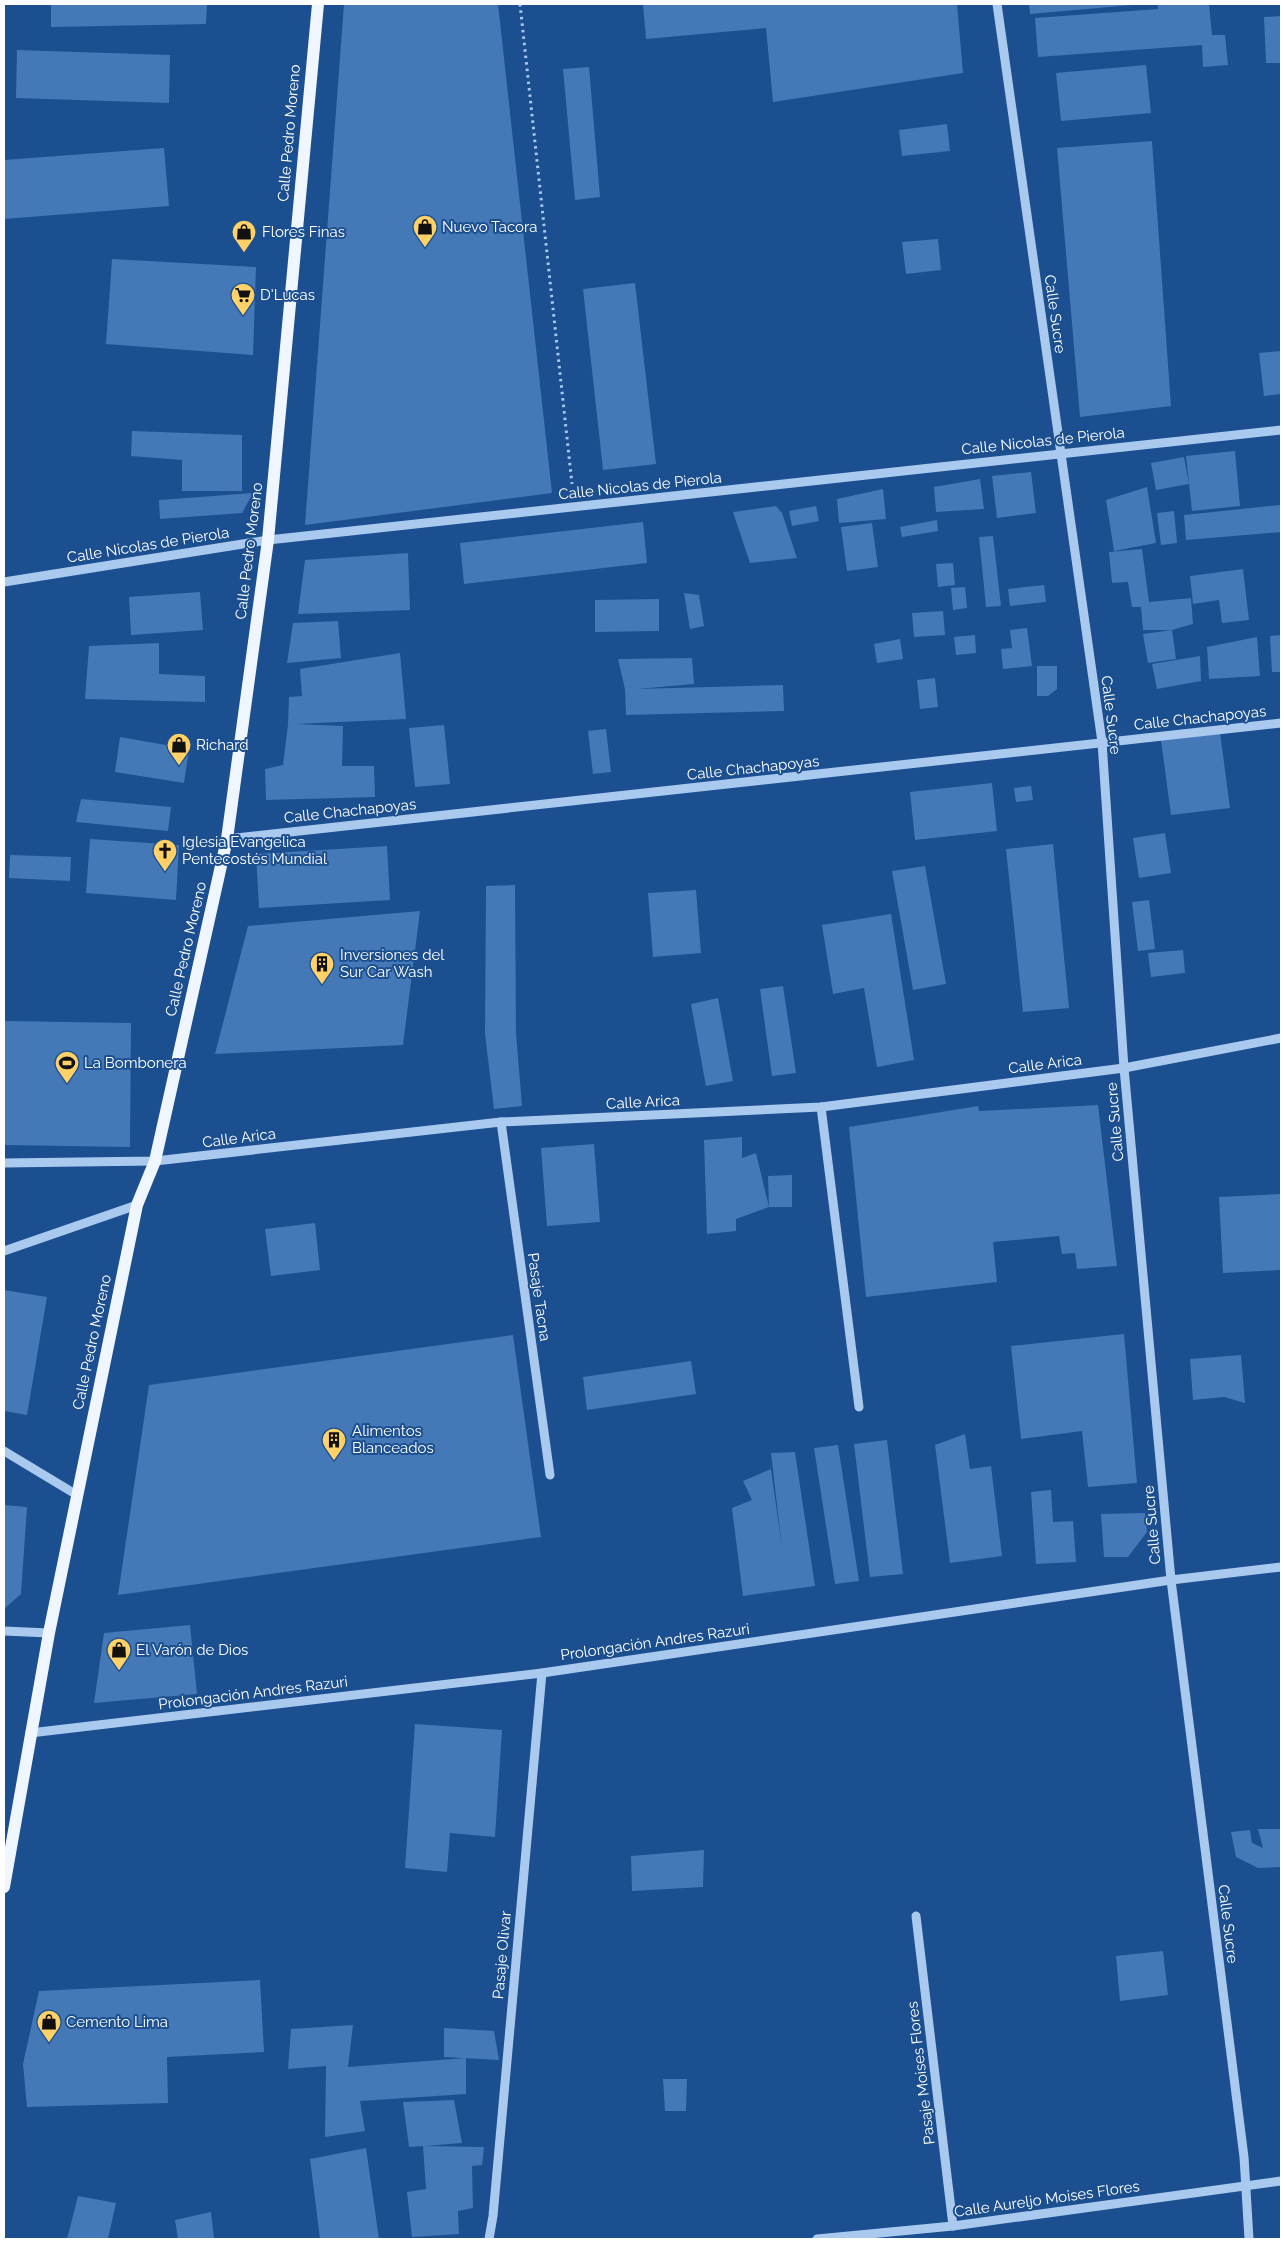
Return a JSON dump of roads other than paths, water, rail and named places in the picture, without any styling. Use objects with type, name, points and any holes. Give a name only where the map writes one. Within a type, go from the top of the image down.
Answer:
[{"type":"main road","name":"Calle Pedro Moreno","points":[[4,1887],[49,1633],[137,1205],[155,1162],[227,839],[268,540],[318,4]]},
{"type":"street","name":"Calle Sucre","points":[[997,4],[1102,742],[1124,1068],[1171,1580],[1244,2156],[1249,2239]]},
{"type":"street","name":"Calle Nicolas de Pierola","points":[[4,582],[268,540],[1281,430]]},
{"type":"street","name":"Calle Chachapoyas","points":[[227,839],[1281,723]]},
{"type":"street","name":"Calle Arica","points":[[4,1163],[155,1162],[500,1122],[821,1106],[1124,1068],[1281,1038]]},
{"type":"street","points":[[821,1106],[859,1407]]},
{"type":"street","name":"Pasaje Tacna","points":[[500,1122],[550,1475]]},
{"type":"street","points":[[4,1251],[137,1205]]},
{"type":"street","points":[[4,1451],[76,1495]]},
{"type":"street","name":"Prolongación Andres Razuri","points":[[30,1732],[542,1673],[1171,1580],[1281,1567]]},
{"type":"street","points":[[4,1632],[49,1633]]},
{"type":"street","name":"Pasaje Olivar","points":[[489,2239],[493,2216],[542,1673]]},
{"type":"street","name":"Pasaje Moises Flores","points":[[916,1916],[954,2226]]},
{"type":"street","name":"Calle Aureljo Moises Flores","points":[[817,2239],[954,2226],[1281,2181]]},
{"type":"place","name":"Nuevo Tacora","points":[[425,248]]},
{"type":"place","name":"Flores Finas","points":[[244,253]]},
{"type":"place","name":"D'Lucas","points":[[243,316]]},
{"type":"place","name":"Richard","points":[[179,766]]},
{"type":"place","name":"Iglesia Evangelica Pentecostés Mundial","points":[[165,872]]},
{"type":"place","name":"Inversiones del Sur Car Wash","points":[[322,985]]},
{"type":"place","name":"La Bombonera","points":[[67,1084]]},
{"type":"place","name":"Alimentos Blanceados","points":[[334,1461]]},
{"type":"place","name":"El Varón de Dios","points":[[119,1671]]},
{"type":"place","name":"Cemento Lima","points":[[49,2043]]}]
